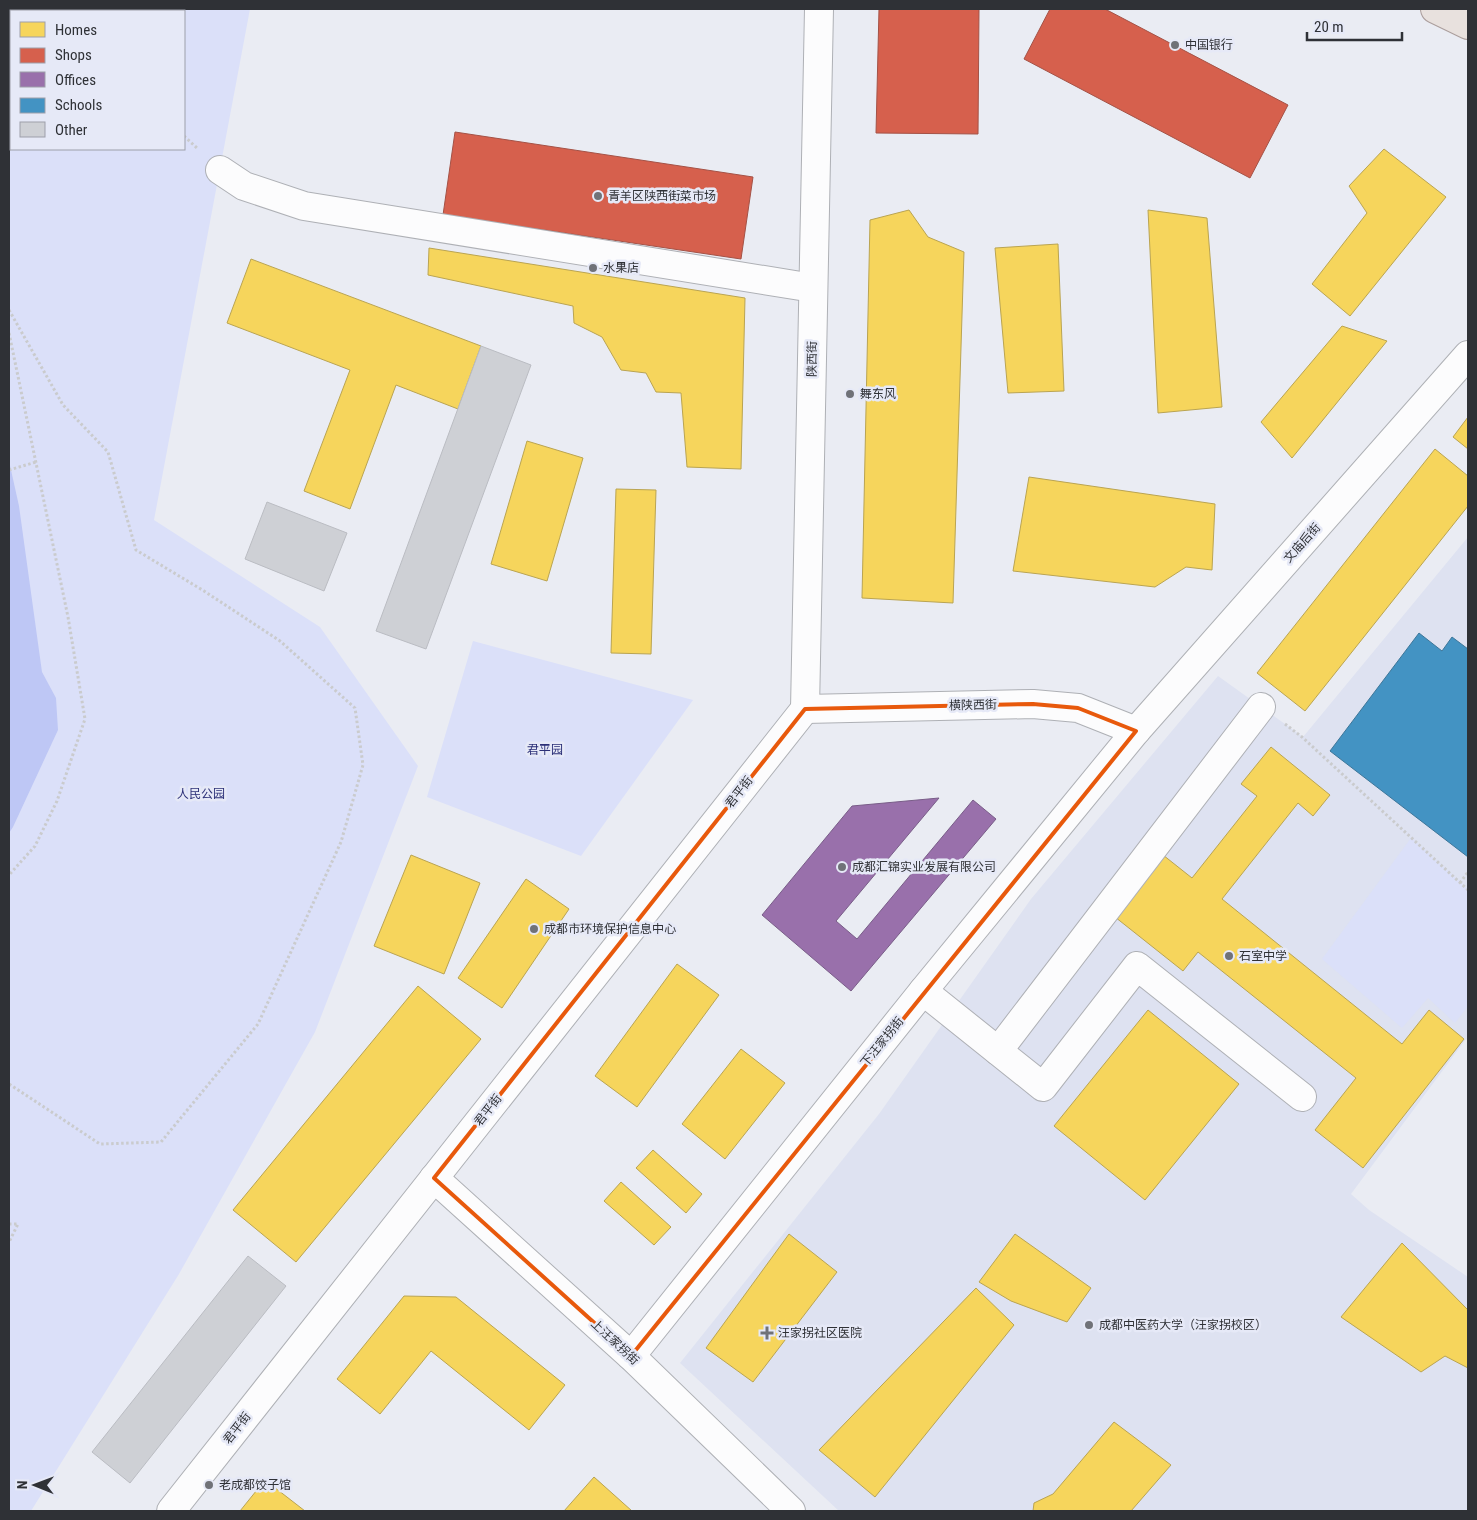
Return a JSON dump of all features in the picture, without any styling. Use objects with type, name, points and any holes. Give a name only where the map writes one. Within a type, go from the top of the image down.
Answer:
[{"type":"main road","points":[[1435,9],[1468,25]]},
{"type":"street","name":"陕西街","points":[[805,708],[819,9]]},
{"type":"street","points":[[220,170],[244,186],[304,206],[813,288]]},
{"type":"street","name":"文庙后街","points":[[1136,731],[1468,355]]},
{"type":"street","name":"横陕西街","points":[[805,708],[1033,704],[1078,708],[1136,731]]},
{"type":"street","points":[[998,1051],[1261,707]]},
{"type":"street","name":"君平街","points":[[171,1511],[805,708]]},
{"type":"street","name":"下汪家拐街","points":[[631,1356],[923,991],[1136,731]]},
{"type":"street","points":[[923,991],[1043,1087],[1137,966],[1302,1097]]},
{"type":"street","name":"上汪家拐街","points":[[434,1178],[631,1356],[791,1511]]},
{"type":"path","points":[[9,310],[63,405],[108,452],[136,550],[204,591],[280,641],[355,708],[363,765],[341,842],[258,1024],[160,1142],[100,1144],[9,1084]]},
{"type":"path","points":[[9,333],[68,617],[85,719],[57,801],[35,846],[9,875]]},
{"type":"path","points":[[9,470],[36,462]]},
{"type":"path","points":[[1261,707],[1302,737],[1468,890]]},
{"type":"path","points":[[1460,883],[1468,872]]},
{"type":"path","points":[[9,1224],[18,1224],[9,1242]]},
{"type":"highlighted area","points":[[1033,704],[1078,708],[1136,731],[631,1356],[434,1178],[805,709]]},
{"type":"shaded area","points":[[1468,537],[1468,1041],[1466,1039],[1351,1194],[1369,1210],[1468,1277],[1468,1511],[839,1511],[680,1363],[879,1114],[1031,899],[1218,676],[1303,737]]},
{"type":"green space","name":"人民公园","points":[[9,9],[250,9],[154,520],[320,627],[418,766],[315,1032],[179,1274],[31,1511],[9,1511]]},
{"type":"green space","name":"君平园","points":[[473,641],[693,700],[581,856],[427,797]]},
{"type":"green space","points":[[1411,838],[1468,890],[1468,1006],[1455,1023],[1428,998],[1402,1028],[1322,959]]},
{"type":"water","points":[[9,461],[19,506],[42,672],[56,698],[58,730],[9,833]]},
{"type":"building: Homes","points":[[1384,149],[1446,197],[1350,316],[1312,284],[1367,213],[1349,186]]},
{"type":"building: Homes","points":[[909,210],[928,237],[964,252],[953,603],[862,598],[870,220]]},
{"type":"building: Homes","points":[[1148,210],[1207,218],[1222,407],[1158,413]]},
{"type":"building: Homes","points":[[1058,244],[1064,391],[1008,393],[995,248]]},
{"type":"building: Homes","points":[[429,248],[745,298],[741,469],[687,467],[681,393],[656,392],[646,373],[621,370],[602,337],[574,323],[573,306],[428,275]]},
{"type":"building: Homes","points":[[251,259],[481,346],[458,409],[396,385],[350,509],[304,491],[350,370],[227,323]]},
{"type":"building: Homes","points":[[1342,326],[1387,341],[1292,458],[1261,422]]},
{"type":"building: Homes","points":[[1468,417],[1468,449],[1453,437]]},
{"type":"building: Homes","points":[[527,441],[583,458],[547,581],[491,564]]},
{"type":"building: Homes","points":[[1435,449],[1468,476],[1468,506],[1305,711],[1257,673]]},
{"type":"building: Homes","points":[[1029,477],[1215,504],[1212,570],[1186,567],[1155,587],[1013,571]]},
{"type":"building: Homes","points":[[616,489],[656,490],[651,654],[611,653]]},
{"type":"building: Homes","points":[[1271,747],[1330,795],[1313,816],[1298,803],[1222,899],[1402,1044],[1429,1010],[1464,1039],[1363,1168],[1315,1130],[1356,1078],[1198,952],[1183,971],[1115,917],[1163,855],[1192,878],[1257,796],[1241,784]]},
{"type":"building: Homes","points":[[411,855],[480,883],[444,974],[374,946]]},
{"type":"building: Homes","points":[[526,879],[569,909],[502,1008],[458,978]]},
{"type":"building: Homes","points":[[677,964],[719,995],[637,1107],[595,1076]]},
{"type":"building: Homes","points":[[418,986],[481,1039],[296,1262],[233,1210]]},
{"type":"building: Homes","points":[[1148,1010],[1239,1084],[1145,1200],[1054,1126]]},
{"type":"building: Homes","points":[[741,1049],[785,1083],[725,1159],[682,1124]]},
{"type":"building: Homes","points":[[653,1150],[702,1194],[686,1213],[636,1168]]},
{"type":"building: Homes","points":[[621,1182],[671,1227],[654,1245],[604,1201]]},
{"type":"building: Homes","points":[[789,1234],[837,1272],[753,1382],[706,1348]]},
{"type":"building: Homes","points":[[1015,1234],[1091,1288],[1067,1322],[1011,1301],[979,1282]]},
{"type":"building: Homes","points":[[1402,1243],[1468,1310],[1468,1368],[1445,1356],[1421,1372],[1341,1317]]},
{"type":"building: Homes","points":[[976,1288],[1014,1325],[875,1497],[819,1450]]},
{"type":"building: Homes","points":[[404,1296],[456,1297],[565,1385],[529,1430],[431,1351],[380,1414],[337,1379]]},
{"type":"building: Homes","points":[[1114,1422],[1171,1465],[1131,1511],[1033,1511],[1034,1503],[1053,1494]]},
{"type":"building: Homes","points":[[594,1477],[632,1511],[564,1511]]},
{"type":"building: Homes","points":[[265,1480],[305,1511],[240,1511]]},
{"type":"building: Shops","points":[[879,9],[979,9],[978,134],[876,133]]},
{"type":"building: Shops","points":[[1050,9],[1105,9],[1288,105],[1250,178],[1024,59]]},
{"type":"building: Shops","name":"青羊区陕西街菜市场","points":[[455,132],[753,177],[741,259],[443,215]]},
{"type":"building: Offices","name":"成都汇锦实业发展有限公司","points":[[939,798],[836,921],[857,939],[973,800],[996,819],[851,991],[762,915],[852,806]]},
{"type":"building: Schools","points":[[1419,633],[1442,651],[1452,637],[1468,649],[1468,857],[1330,751]]},
{"type":"building: Other","points":[[481,346],[531,365],[426,649],[376,631]]},
{"type":"building: Other","points":[[267,502],[347,533],[324,591],[245,559]]},
{"type":"building: Other","points":[[248,1256],[286,1286],[130,1483],[92,1452]]},
{"type":"place","name":"中国银行","points":[[1175,45]]},
{"type":"place","name":"青羊区陕西街菜市场","points":[[598,196]]},
{"type":"place","name":"水果店","points":[[593,268]]},
{"type":"place","name":"舞东风","points":[[850,394]]},
{"type":"place","name":"成都汇锦实业发展有限公司","points":[[842,867]]},
{"type":"place","name":"成都市环境保护信息中心","points":[[534,929]]},
{"type":"place","name":"石室中学","points":[[1229,956]]},
{"type":"place","name":"成都中医药大学（汪家拐校区）","points":[[1089,1325]]},
{"type":"place","name":"汪家拐社区医院","points":[[767,1333]]},
{"type":"place","name":"老成都饺子馆","points":[[209,1485]]}]
